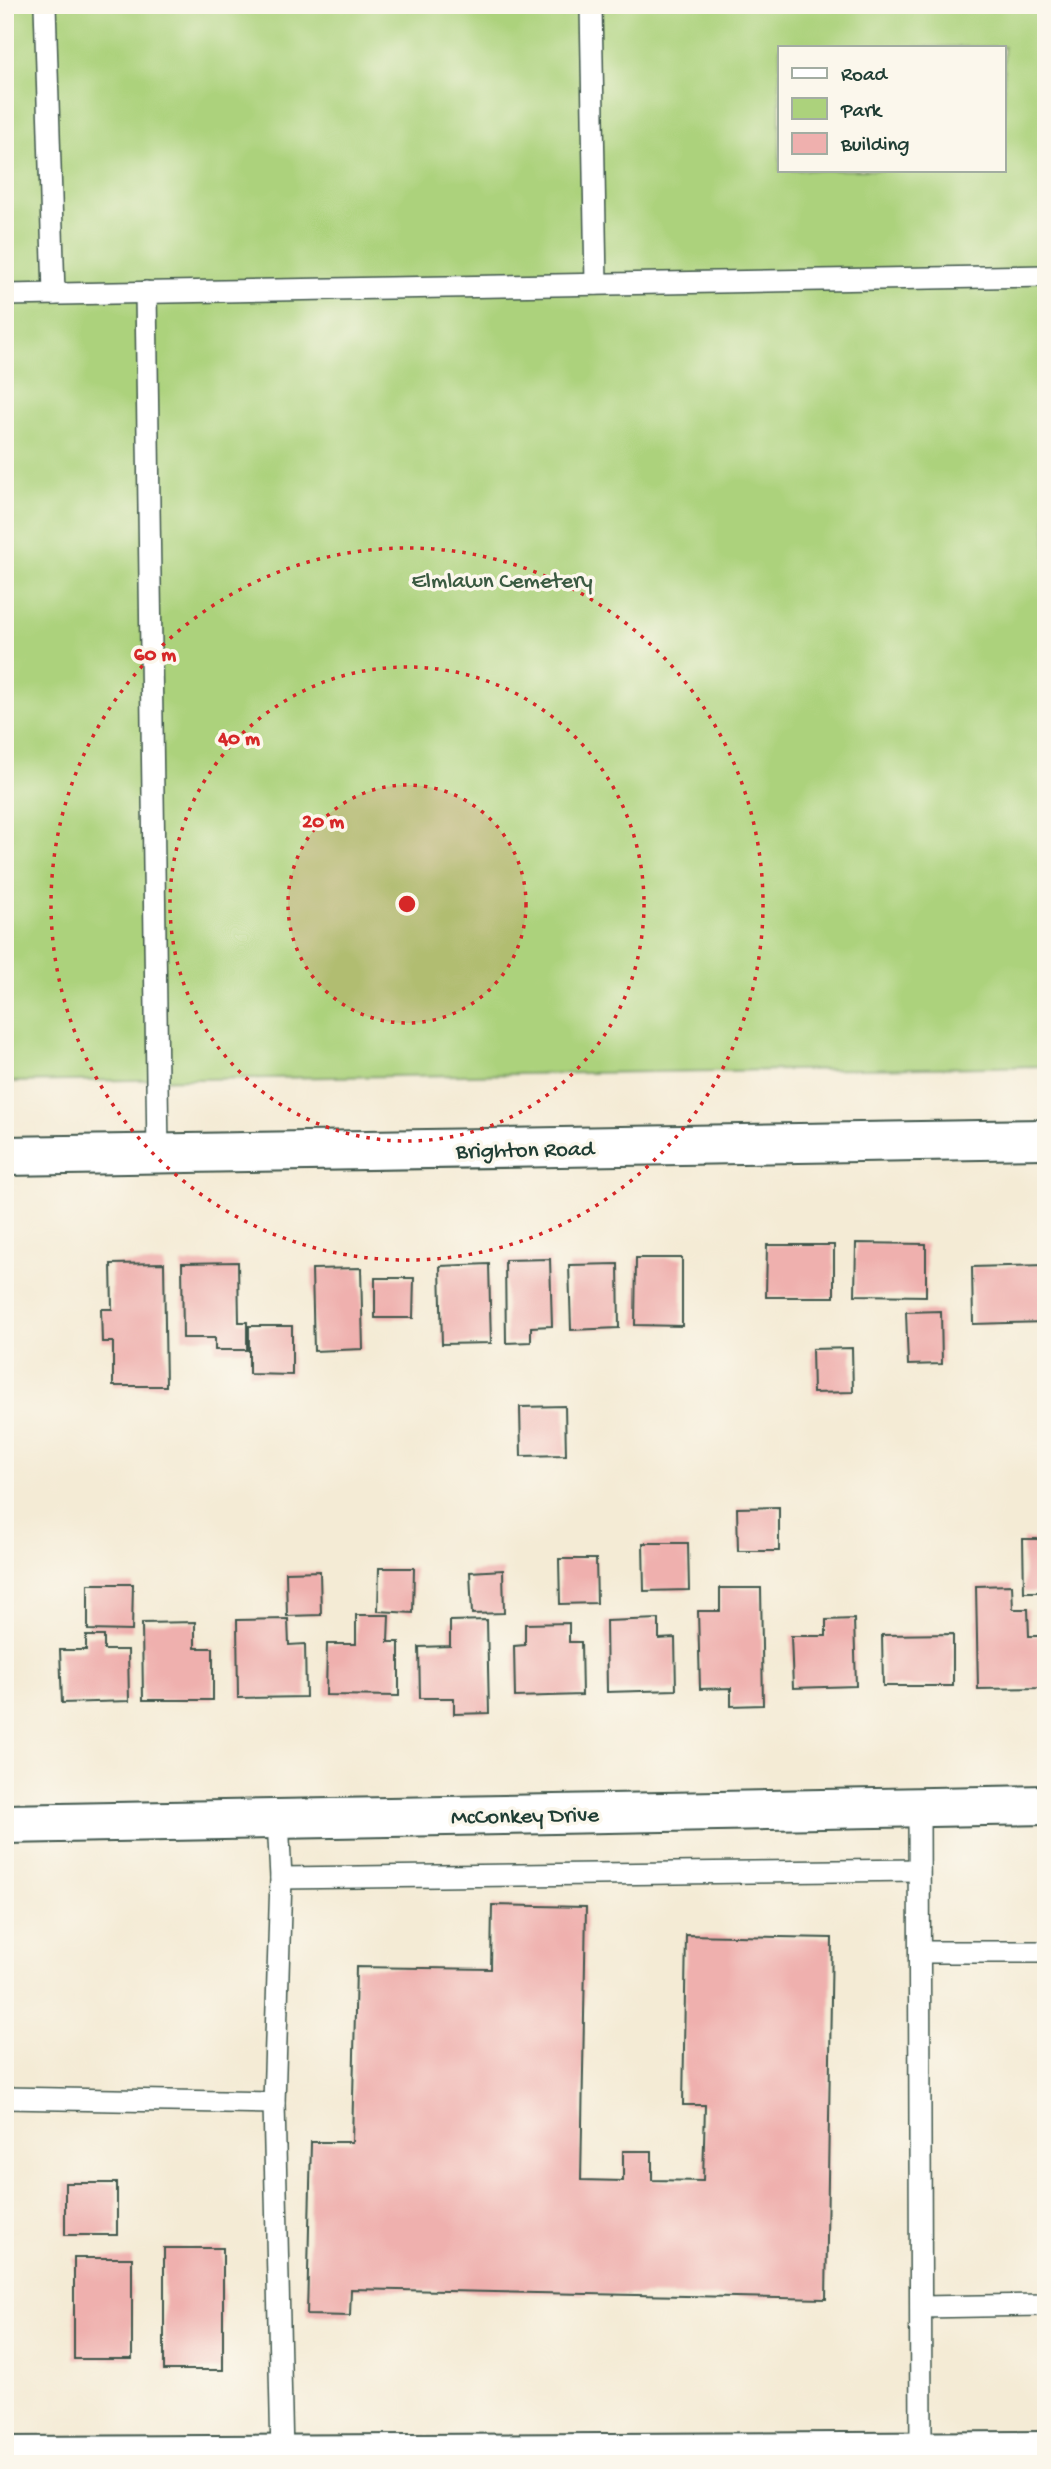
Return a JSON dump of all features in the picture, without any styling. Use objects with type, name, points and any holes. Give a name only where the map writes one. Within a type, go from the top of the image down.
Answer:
[{"type":"street","name":"Brighton Road","points":[[5,1156],[1046,1139]]},
{"type":"street","name":"McConkey Drive","points":[[5,1824],[1046,1805]]},
{"type":"street","points":[[5,2456],[1046,2451]]},
{"type":"lane","points":[[45,5],[54,294]]},
{"type":"lane","points":[[591,5],[596,284]]},
{"type":"lane","points":[[5,295],[1046,276]]},
{"type":"lane","points":[[146,292],[158,1154]]},
{"type":"lane","points":[[919,1807],[921,2452]]},
{"type":"lane","points":[[278,1819],[281,1878],[274,2103],[282,2455]]},
{"type":"lane","points":[[281,1878],[919,1870]]},
{"type":"lane","points":[[920,1952],[1046,1952]]},
{"type":"lane","points":[[5,2098],[274,2103]]},
{"type":"lane","points":[[921,2307],[1046,2305]]},
{"type":"green space","name":"Elmlawn Cemetery","points":[[5,5],[1046,5],[1046,1066],[5,1082]]},
{"type":"building","points":[[856,1243],[926,1244],[926,1296],[855,1295]]},
{"type":"building","points":[[767,1245],[834,1245],[834,1297],[766,1297]]},
{"type":"building","points":[[636,1258],[682,1258],[682,1326],[635,1325]]},
{"type":"building","points":[[550,1259],[552,1326],[531,1327],[531,1342],[506,1343],[505,1260]]},
{"type":"building","points":[[238,1262],[239,1322],[247,1322],[247,1350],[215,1350],[215,1338],[183,1338],[182,1263]]},
{"type":"building","points":[[164,1263],[166,1386],[113,1386],[113,1342],[102,1342],[101,1309],[112,1309],[111,1264]]},
{"type":"building","points":[[489,1264],[491,1343],[442,1344],[440,1266]]},
{"type":"building","points":[[618,1264],[619,1328],[571,1330],[569,1265]]},
{"type":"building","points":[[1046,1265],[1046,1322],[973,1324],[972,1267]]},
{"type":"building","points":[[361,1268],[363,1349],[314,1351],[312,1269]]},
{"type":"building","points":[[375,1278],[414,1278],[413,1318],[375,1318]]},
{"type":"building","points":[[941,1311],[942,1364],[908,1365],[906,1312]]},
{"type":"building","points":[[249,1326],[292,1326],[292,1375],[249,1374]]},
{"type":"building","points":[[852,1348],[853,1392],[813,1393],[812,1349]]},
{"type":"building","points":[[565,1406],[566,1455],[521,1456],[520,1407]]},
{"type":"building","points":[[779,1507],[779,1551],[738,1551],[737,1508]]},
{"type":"building","points":[[1023,1539],[1046,1539],[1046,1592],[1024,1592]]},
{"type":"building","points":[[643,1543],[688,1543],[689,1590],[644,1591]]},
{"type":"building","points":[[559,1559],[596,1559],[597,1603],[560,1604]]},
{"type":"building","points":[[379,1568],[414,1568],[413,1613],[378,1611]]},
{"type":"building","points":[[503,1570],[504,1613],[472,1614],[470,1572]]},
{"type":"building","points":[[320,1571],[321,1615],[287,1616],[286,1572]]},
{"type":"building","points":[[88,1584],[133,1584],[132,1631],[88,1630]]},
{"type":"building","points":[[1012,1585],[1013,1609],[1028,1609],[1029,1636],[1044,1636],[1045,1688],[978,1689],[976,1586]]},
{"type":"building","points":[[720,1588],[761,1588],[763,1705],[731,1706],[731,1688],[700,1689],[698,1611],[720,1611]]},
{"type":"building","points":[[356,1615],[389,1615],[388,1642],[399,1642],[399,1696],[326,1695],[327,1644],[356,1644]]},
{"type":"building","points":[[288,1619],[289,1645],[305,1644],[306,1697],[238,1698],[237,1620]]},
{"type":"building","points":[[659,1619],[659,1639],[675,1638],[676,1690],[607,1692],[606,1621]]},
{"type":"building","points":[[854,1619],[856,1686],[793,1688],[791,1636],[826,1636],[826,1620]]},
{"type":"building","points":[[487,1620],[489,1713],[454,1714],[454,1698],[420,1698],[419,1647],[450,1646],[450,1621]]},
{"type":"building","points":[[195,1622],[195,1648],[213,1648],[213,1700],[143,1700],[142,1623]]},
{"type":"building","points":[[569,1623],[569,1642],[581,1642],[582,1695],[515,1697],[514,1646],[525,1645],[525,1624]]},
{"type":"building","points":[[953,1634],[953,1686],[883,1686],[882,1635]]},
{"type":"building","points":[[86,1636],[104,1636],[104,1650],[128,1650],[129,1701],[62,1703],[60,1650],[86,1650]]},
{"type":"building","points":[[492,1905],[586,1907],[581,2180],[623,2181],[623,2151],[652,2151],[652,2180],[703,2181],[705,2105],[683,2105],[686,1935],[832,1938],[826,2299],[351,2289],[350,2316],[307,2315],[311,2142],[352,2142],[356,1967],[491,1969]]},
{"type":"building","points":[[65,2183],[117,2183],[117,2235],[65,2235]]},
{"type":"building","points":[[164,2248],[223,2248],[223,2370],[164,2370]]},
{"type":"building","points":[[74,2258],[132,2258],[132,2359],[74,2359]]}]
